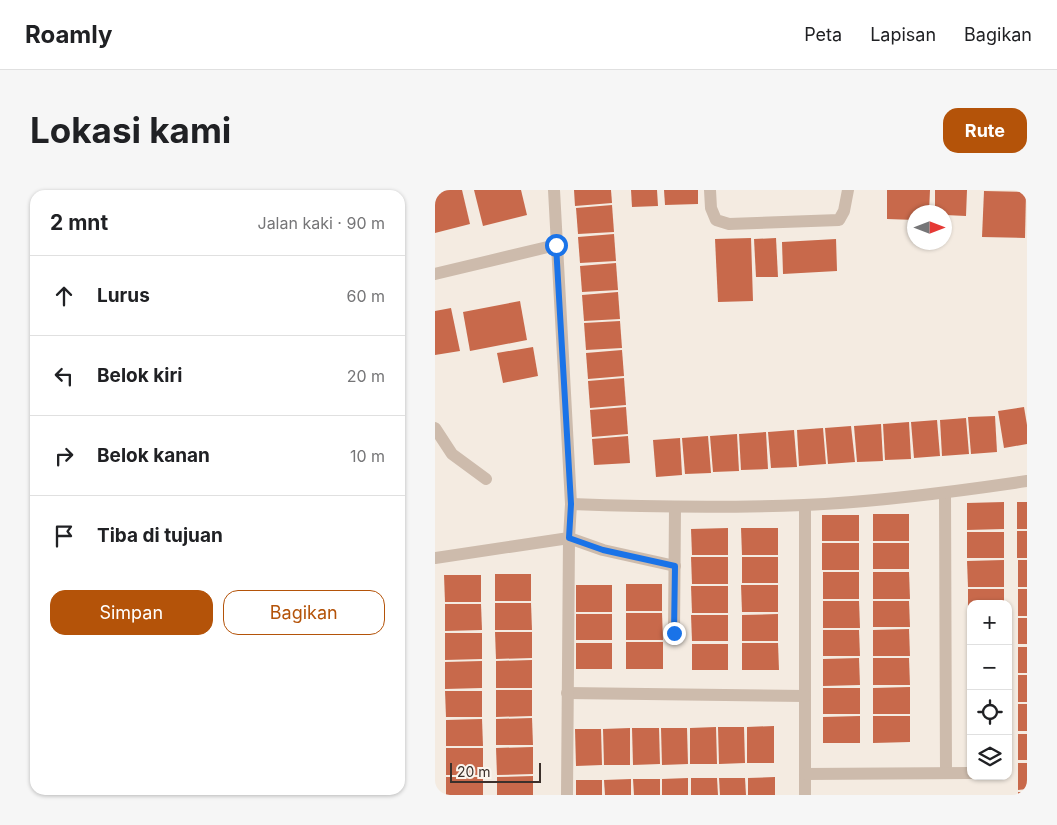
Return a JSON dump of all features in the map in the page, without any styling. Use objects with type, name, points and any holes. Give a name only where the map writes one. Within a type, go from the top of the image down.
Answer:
[{"type":"street","points":[[554,190],[571,504],[569,538],[567,795]]},
{"type":"street","points":[[710,190],[711,208],[716,220],[729,224],[839,220],[845,211],[848,190]]},
{"type":"street","points":[[435,274],[556,245]]},
{"type":"street","points":[[435,428],[452,454],[486,479]]},
{"type":"street","points":[[571,504],[675,508],[805,505],[945,493],[1027,481]]},
{"type":"street","points":[[945,493],[946,772]]},
{"type":"street","points":[[805,505],[805,795]]},
{"type":"street","points":[[674,633],[675,508]]},
{"type":"street","points":[[435,558],[569,538],[603,550],[675,566]]},
{"type":"street","points":[[567,693],[805,696]]},
{"type":"street","points":[[805,774],[967,772]]},
{"type":"building","points":[[435,190],[462,190],[470,224],[435,233]]},
{"type":"building","points":[[474,190],[521,190],[527,215],[483,226]]},
{"type":"building","points":[[574,190],[611,190],[612,203],[575,206]]},
{"type":"building","points":[[631,190],[657,190],[658,206],[632,207]]},
{"type":"building","points":[[664,190],[698,190],[698,204],[665,205]]},
{"type":"building","points":[[887,190],[930,190],[929,205],[907,205],[907,220],[887,219]]},
{"type":"building","points":[[935,190],[967,190],[966,216],[952,215],[952,205],[935,205]]},
{"type":"building","points":[[984,191],[1026,192],[1025,238],[982,237]]},
{"type":"building","points":[[612,205],[614,232],[578,234],[576,208]]},
{"type":"building","points":[[614,234],[616,261],[580,263],[578,237]]},
{"type":"building","points":[[751,238],[753,301],[718,302],[715,239]]},
{"type":"building","points":[[776,238],[778,277],[756,277],[754,239]]},
{"type":"building","points":[[836,239],[837,271],[783,274],[782,242]]},
{"type":"building","points":[[616,263],[618,290],[582,292],[580,266]]},
{"type":"building","points":[[618,292],[620,319],[584,321],[582,295]]},
{"type":"building","points":[[520,301],[527,340],[470,351],[463,312]]},
{"type":"building","points":[[451,308],[460,351],[435,355],[435,311]]},
{"type":"building","points":[[620,321],[622,348],[586,350],[584,323]]},
{"type":"building","points":[[533,347],[538,376],[503,383],[497,353]]},
{"type":"building","points":[[622,350],[624,376],[588,379],[586,353]]},
{"type":"building","points":[[624,378],[626,405],[590,408],[588,381]]},
{"type":"building","points":[[626,407],[628,434],[592,437],[590,410]]},
{"type":"building","points":[[1024,407],[1027,425],[1027,444],[1004,448],[998,411]]},
{"type":"building","points":[[995,416],[997,452],[971,454],[968,417]]},
{"type":"building","points":[[966,418],[969,454],[942,456],[940,420]]},
{"type":"building","points":[[937,420],[940,456],[914,458],[911,422]]},
{"type":"building","points":[[909,422],[911,459],[885,460],[883,424]]},
{"type":"building","points":[[881,424],[883,461],[857,462],[854,426]]},
{"type":"building","points":[[851,426],[855,462],[828,464],[825,428]]},
{"type":"building","points":[[823,428],[826,464],[799,466],[797,430]]},
{"type":"building","points":[[794,430],[797,467],[771,468],[768,432]]},
{"type":"building","points":[[766,432],[768,469],[741,470],[739,434]]},
{"type":"building","points":[[737,434],[739,471],[713,472],[710,436]]},
{"type":"building","points":[[628,436],[630,463],[594,465],[592,439]]},
{"type":"building","points":[[708,436],[711,473],[685,474],[682,438]]},
{"type":"building","points":[[680,438],[682,475],[656,477],[653,440]]},
{"type":"building","points":[[1004,502],[1004,529],[967,530],[967,503]]},
{"type":"building","points":[[1017,502],[1027,502],[1027,529],[1017,529]]},
{"type":"building","points":[[873,514],[909,514],[909,541],[873,541]]},
{"type":"building","points":[[822,515],[859,515],[859,541],[822,541]]},
{"type":"building","points":[[728,528],[728,555],[692,555],[691,529]]},
{"type":"building","points":[[741,528],[778,528],[778,555],[742,555]]},
{"type":"building","points":[[1017,531],[1027,531],[1027,558],[1017,558]]},
{"type":"building","points":[[967,532],[1004,532],[1004,558],[967,558]]},
{"type":"building","points":[[822,543],[859,543],[859,570],[822,570]]},
{"type":"building","points":[[873,543],[909,543],[909,569],[873,569]]},
{"type":"building","points":[[691,557],[728,557],[728,584],[692,584]]},
{"type":"building","points":[[742,557],[778,557],[778,583],[742,583]]},
{"type":"building","points":[[1004,560],[1004,587],[968,587],[967,561]]},
{"type":"building","points":[[1018,560],[1027,560],[1027,587],[1018,587]]},
{"type":"building","points":[[823,572],[859,572],[859,599],[823,599]]},
{"type":"building","points":[[873,572],[909,572],[910,599],[873,599]]},
{"type":"building","points":[[495,574],[531,574],[531,601],[495,601]]},
{"type":"building","points":[[444,575],[481,575],[481,602],[445,602]]},
{"type":"building","points":[[626,584],[662,584],[662,611],[626,611]]},
{"type":"building","points":[[576,585],[612,585],[612,612],[576,612]]},
{"type":"building","points":[[741,585],[778,585],[778,612],[742,612]]},
{"type":"building","points":[[691,586],[728,586],[728,613],[692,613]]},
{"type":"building","points":[[968,589],[1004,589],[1004,600],[968,600]]},
{"type":"building","points":[[1018,589],[1027,589],[1027,616],[1018,616]]},
{"type":"building","points":[[823,601],[859,601],[860,628],[823,628]]},
{"type":"building","points":[[873,601],[909,601],[910,627],[873,627]]},
{"type":"building","points":[[495,603],[531,603],[532,630],[495,630]]},
{"type":"building","points":[[445,604],[481,604],[482,630],[445,631]]},
{"type":"building","points":[[626,613],[662,613],[663,640],[626,640]]},
{"type":"building","points":[[576,614],[612,614],[612,640],[576,640]]},
{"type":"building","points":[[778,614],[778,641],[742,641],[742,615]]},
{"type":"building","points":[[691,615],[728,615],[728,641],[692,641]]},
{"type":"building","points":[[1018,618],[1027,618],[1027,644],[1018,644]]},
{"type":"building","points":[[909,629],[910,656],[873,656],[873,630]]},
{"type":"building","points":[[823,630],[859,630],[860,656],[823,656]]},
{"type":"building","points":[[495,632],[532,632],[532,658],[496,659]]},
{"type":"building","points":[[445,633],[482,633],[482,659],[445,660]]},
{"type":"building","points":[[626,642],[663,642],[663,669],[626,669]]},
{"type":"building","points":[[576,643],[612,643],[612,669],[576,669]]},
{"type":"building","points":[[742,643],[778,643],[779,670],[742,670]]},
{"type":"building","points":[[692,644],[728,644],[728,670],[692,670]]},
{"type":"building","points":[[1018,647],[1027,647],[1027,673],[1018,673]]},
{"type":"building","points":[[859,658],[860,685],[823,686],[823,659]]},
{"type":"building","points":[[873,658],[909,658],[910,685],[873,685]]},
{"type":"building","points":[[532,660],[532,688],[496,688],[496,661]]},
{"type":"building","points":[[482,661],[482,688],[445,689],[445,662]]},
{"type":"building","points":[[1018,675],[1027,675],[1027,702],[1018,702]]},
{"type":"building","points":[[910,687],[910,714],[873,714],[873,688]]},
{"type":"building","points":[[823,688],[860,688],[860,714],[823,714]]},
{"type":"building","points":[[496,690],[532,690],[532,716],[496,717]]},
{"type":"building","points":[[445,691],[482,691],[482,717],[446,717]]},
{"type":"building","points":[[1018,704],[1027,704],[1027,731],[1018,731]]},
{"type":"building","points":[[860,716],[860,743],[823,743],[823,717]]},
{"type":"building","points":[[873,716],[910,716],[910,742],[873,743]]},
{"type":"building","points":[[532,718],[533,745],[496,745],[496,719]]},
{"type":"building","points":[[482,719],[483,746],[446,746],[446,720]]},
{"type":"building","points":[[774,726],[774,763],[747,763],[747,727]]},
{"type":"building","points":[[716,727],[717,764],[690,764],[690,728]]},
{"type":"building","points":[[718,727],[744,727],[745,763],[719,764]]},
{"type":"building","points":[[630,728],[630,765],[604,765],[603,729]]},
{"type":"building","points":[[632,728],[659,728],[660,764],[633,765]]},
{"type":"building","points":[[661,728],[687,728],[688,764],[662,765]]},
{"type":"building","points":[[575,729],[601,729],[602,765],[576,766]]},
{"type":"building","points":[[1018,734],[1027,734],[1027,760],[1018,760]]},
{"type":"building","points":[[533,747],[533,774],[497,775],[496,748]]},
{"type":"building","points":[[446,748],[483,748],[483,775],[446,775]]},
{"type":"building","points":[[1018,763],[1027,763],[1027,789],[1018,790]]},
{"type":"building","points":[[533,776],[533,795],[497,795],[497,777]]},
{"type":"building","points":[[446,777],[483,777],[483,795],[446,795]]},
{"type":"building","points":[[775,777],[775,795],[748,795],[748,778]]},
{"type":"building","points":[[688,778],[688,795],[662,795],[662,779]]},
{"type":"building","points":[[691,778],[717,778],[718,795],[691,795]]},
{"type":"building","points":[[719,778],[745,778],[746,795],[720,795]]},
{"type":"building","points":[[631,779],[631,795],[605,795],[604,780]]},
{"type":"building","points":[[633,779],[660,779],[660,795],[634,795]]},
{"type":"building","points":[[576,780],[602,780],[602,795],[576,795]]},
{"type":"building","points":[[1018,792],[1027,792],[1027,795],[1018,795]]},
{"type":"route","points":[[556,245],[571,504],[569,538],[603,550],[675,566],[674,633]]}]
